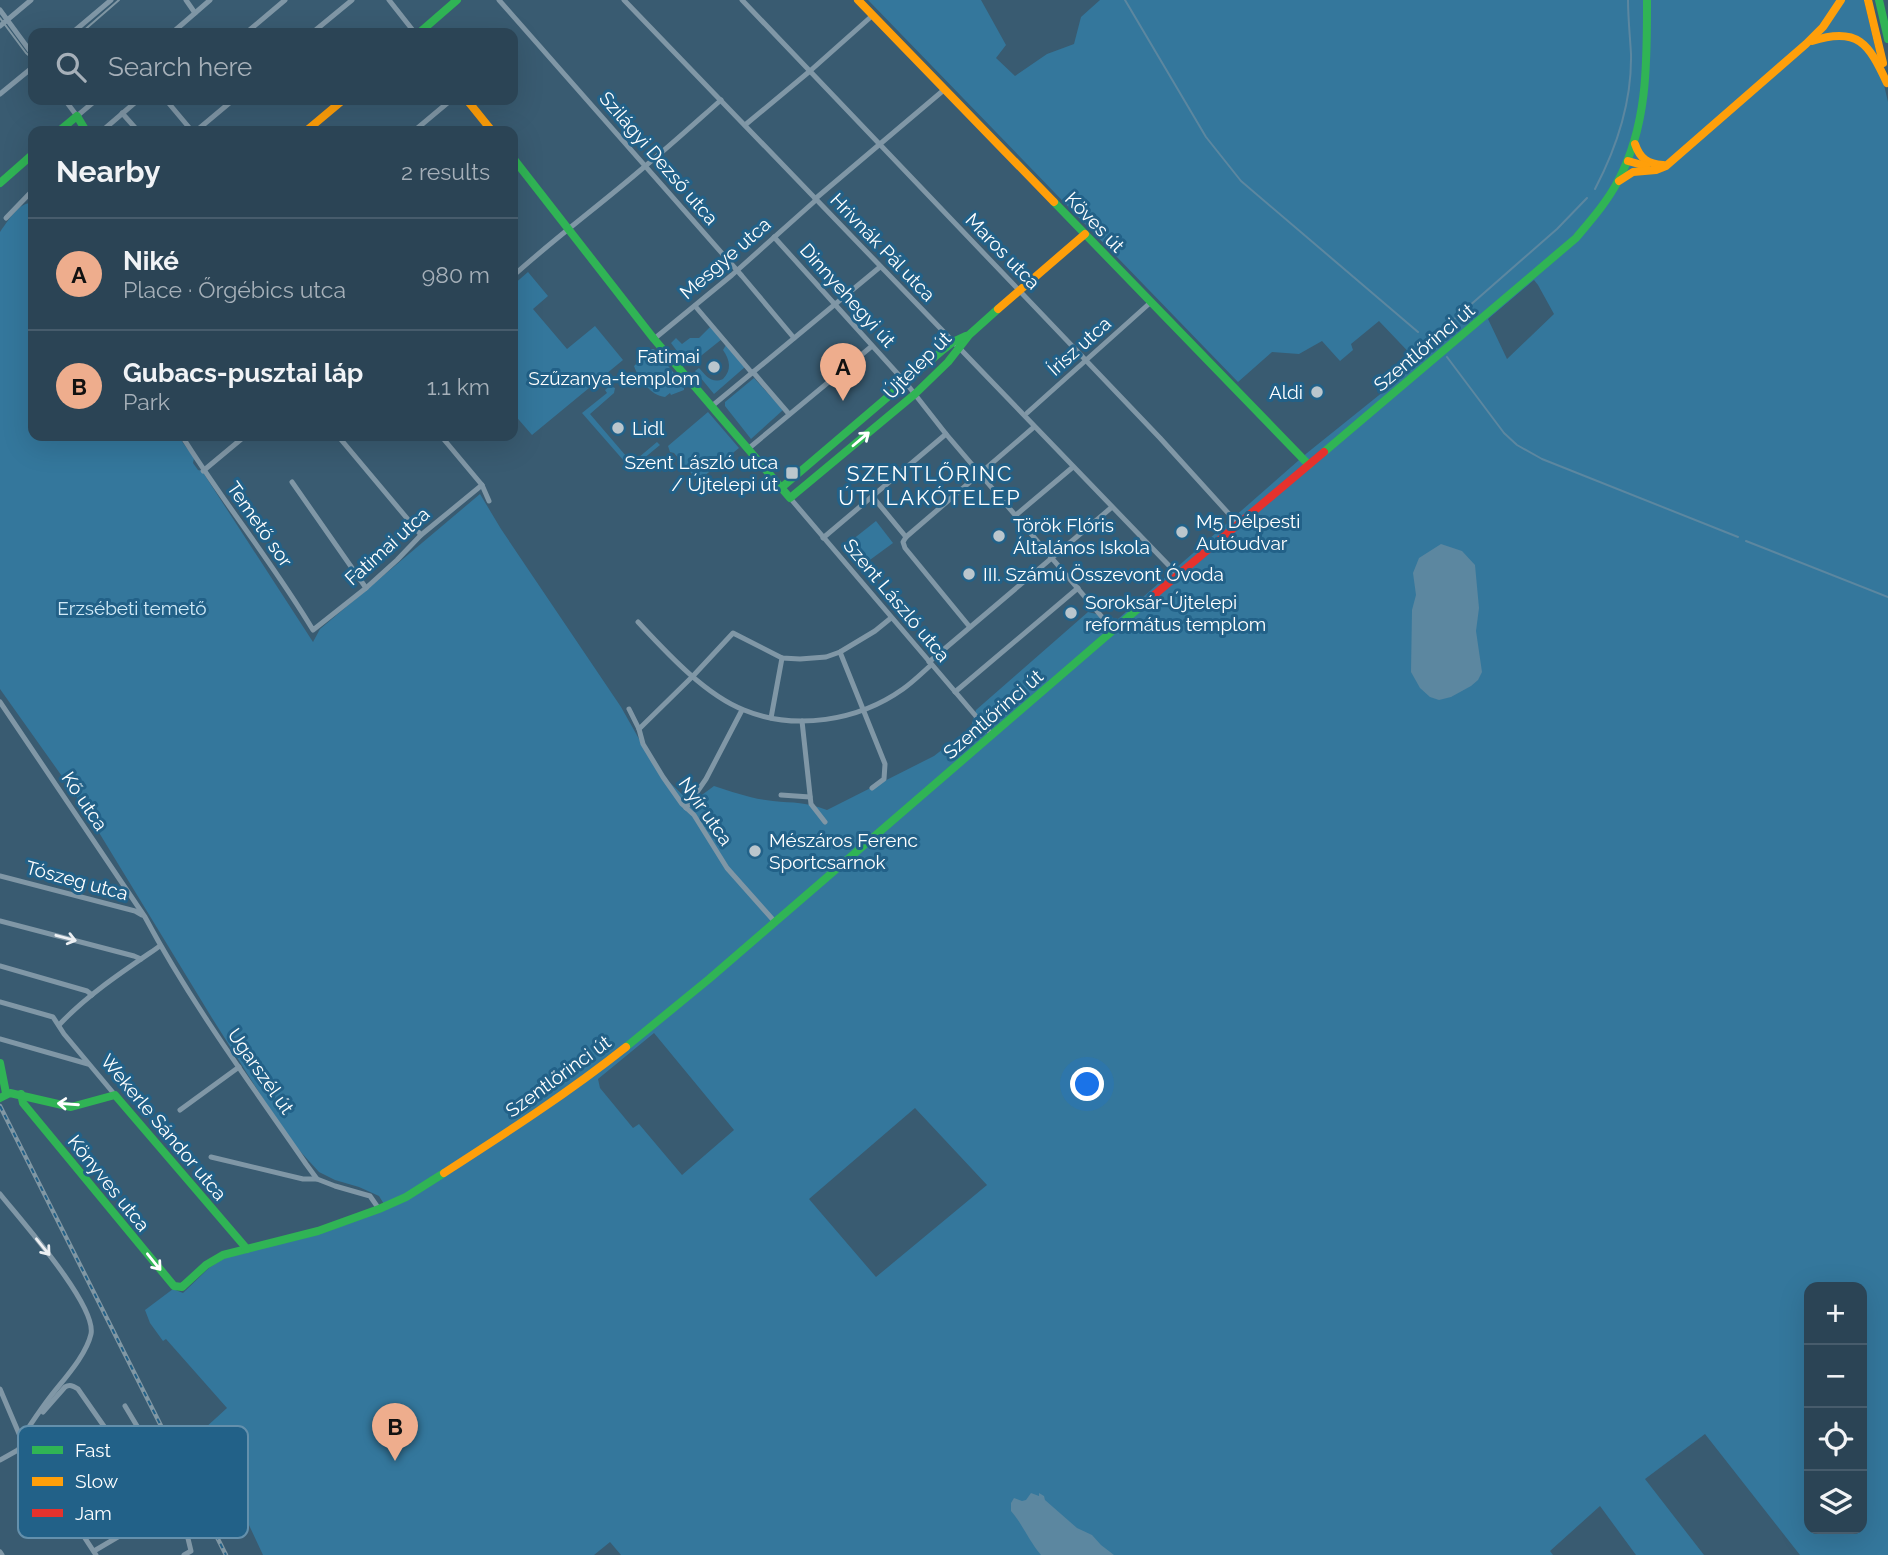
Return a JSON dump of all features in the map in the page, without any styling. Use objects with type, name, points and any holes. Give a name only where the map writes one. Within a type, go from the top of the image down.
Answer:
[{"type":"main road","points":[[423,28],[457,0]]},
{"type":"main road","name":"Köves út","points":[[858,0],[1309,465]]},
{"type":"main road","name":"Szentlőrinci út","points":[[178,1288],[223,1255],[318,1231],[379,1209],[406,1196],[524,1122],[586,1077],[709,979],[1567,246],[1592,220],[1619,181],[1635,144],[1648,67],[1647,0]]},
{"type":"main road","points":[[1619,181],[1633,172],[1657,170],[1666,166],[1806,44],[1823,27],[1841,0]]},
{"type":"main road","points":[[1868,0],[1888,84]]},
{"type":"main road","points":[[1879,0],[1888,39]]},
{"type":"main road","points":[[1806,44],[1837,34],[1856,38],[1870,49],[1888,84]]},
{"type":"main road","points":[[312,126],[337,105]]},
{"type":"main road","points":[[471,105],[488,126]]},
{"type":"main road","points":[[66,126],[77,116],[83,126]]},
{"type":"main road","points":[[1635,144],[1637,153],[1644,160],[1666,166]]},
{"type":"main road","points":[[0,183],[28,158]]},
{"type":"main road","points":[[1628,161],[1648,167],[1666,166]]},
{"type":"main road","points":[[1628,161],[1640,170]]},
{"type":"main road","name":"Szent László utca","points":[[518,165],[654,340],[790,498]]},
{"type":"main road","name":"Újtelep út","points":[[781,488],[906,383],[969,335],[1085,234]]},
{"type":"main road","name":"Újtelep út","points":[[790,498],[915,394],[948,362],[956,345]]},
{"type":"main road","points":[[0,1063],[3,1096],[21,1094],[71,1107],[115,1095]]},
{"type":"main road","name":"Könyves utca","points":[[21,1094],[23,1103],[178,1288]]},
{"type":"main road","name":"Wekerle Sándor utca","points":[[115,1095],[247,1249]]},
{"type":"street","points":[[0,26],[31,0]]},
{"type":"street","points":[[78,28],[111,0]]},
{"type":"street","points":[[186,0],[195,13]]},
{"type":"street","points":[[178,28],[210,0]]},
{"type":"street","points":[[252,28],[285,0]]},
{"type":"street","points":[[318,28],[352,0]]},
{"type":"street","points":[[390,0],[413,28]]},
{"type":"street","name":"Szilágyi Dezső utca","points":[[499,0],[794,338]]},
{"type":"street","name":"Hrivnák Pál utca","points":[[624,0],[1179,576]]},
{"type":"street","name":"Maros utca","points":[[742,0],[1160,438],[1239,525]]},
{"type":"street","points":[[0,10],[28,48]]},
{"type":"street","points":[[745,125],[873,15]]},
{"type":"street","points":[[0,94],[28,71]]},
{"type":"street","name":"Mesgye utca","points":[[654,340],[945,89]]},
{"type":"street","points":[[518,272],[721,100]]},
{"type":"street","points":[[69,105],[77,116],[90,105]]},
{"type":"street","points":[[108,126],[132,105]]},
{"type":"street","points":[[171,105],[190,126]]},
{"type":"street","points":[[200,126],[227,105]]},
{"type":"street","points":[[420,126],[445,105]]},
{"type":"street","points":[[122,113],[134,126]]},
{"type":"street","points":[[6,218],[28,198]]},
{"type":"street","name":"Dinnyehegyi út","points":[[774,237],[906,383],[946,434],[1114,631]]},
{"type":"street","points":[[712,406],[880,267]]},
{"type":"street","name":"Írisz utca","points":[[1027,413],[1151,302]]},
{"type":"street","points":[[695,306],[789,414]]},
{"type":"street","points":[[748,449],[872,346]]},
{"type":"street","points":[[969,626],[905,548],[903,542],[1034,427]]},
{"type":"street","points":[[823,538],[946,434]]},
{"type":"street","name":"Temető sor","points":[[185,441],[298,604],[313,630]]},
{"type":"street","points":[[204,471],[239,441]]},
{"type":"street","points":[[342,441],[421,535]]},
{"type":"street","points":[[445,441],[482,485],[489,501]]},
{"type":"street","points":[[1016,516],[1073,467]]},
{"type":"street","points":[[292,482],[366,588]]},
{"type":"street","name":"Fatimai utca","points":[[313,630],[366,588],[421,535],[482,485]]},
{"type":"street","points":[[873,497],[906,537]]},
{"type":"street","name":"Szent László utca","points":[[790,498],[993,736]]},
{"type":"street","points":[[638,622],[674,660],[742,710],[786,721],[827,719],[863,710],[898,692],[969,626],[1112,508]]},
{"type":"street","points":[[955,692],[1078,588]]},
{"type":"street","points":[[639,729],[733,633],[782,658],[826,657],[840,652],[875,631],[891,618]]},
{"type":"street","points":[[840,652],[885,764],[884,779],[872,788]]},
{"type":"street","points":[[771,718],[782,658]]},
{"type":"street","name":"Kő utca","points":[[0,702],[145,917]]},
{"type":"street","name":"Nyír utca","points":[[629,709],[643,744],[663,777],[694,815],[727,868],[775,922]]},
{"type":"street","points":[[687,808],[706,779],[742,710]]},
{"type":"street","points":[[802,721],[810,797],[814,809],[825,822]]},
{"type":"street","points":[[781,795],[810,797]]},
{"type":"street","name":"Tószeg utca","points":[[0,876],[135,911],[145,917]]},
{"type":"street","name":"Ugarszél út","points":[[145,917],[160,946],[208,1021],[317,1179]]},
{"type":"street","points":[[0,921],[141,959]]},
{"type":"street","points":[[0,1002],[52,1017],[59,1025],[92,995],[160,946]]},
{"type":"street","points":[[0,966],[87,991],[92,995]]},
{"type":"street","name":"Wekerle Sándor utca","points":[[59,1025],[115,1095]]},
{"type":"street","points":[[0,1039],[89,1064]]},
{"type":"street","points":[[180,1110],[239,1067]]},
{"type":"street","points":[[211,1157],[303,1180],[317,1179],[370,1196],[379,1209]]},
{"type":"street","points":[[0,1194],[70,1282],[91,1328],[90,1336],[70,1374],[30,1426]]},
{"type":"street","points":[[37,1415],[69,1385],[78,1389],[104,1426]]},
{"type":"street","points":[[0,1389],[18,1431]]},
{"type":"street","points":[[125,1406],[137,1426]]},
{"type":"street","points":[[0,1460],[18,1450]]},
{"type":"street","points":[[85,1538],[95,1553],[119,1538]]},
{"type":"street","points":[[184,1555],[191,1551],[188,1538]]},
{"type":"green space","name":"Erzsébeti temető","points":[[868,0],[981,0],[1006,45],[996,58],[1015,76],[1047,54],[1074,44],[1081,17],[1100,0],[1864,0],[1888,102],[1888,1555],[1800,1555],[1705,1434],[1645,1479],[1704,1555],[1636,1555],[1600,1506],[1550,1551],[1553,1555],[621,1555],[610,1542],[594,1555],[263,1555],[248,1523],[248,1426],[207,1426],[227,1408],[166,1339],[163,1341],[150,1323],[145,1310],[173,1289],[183,1293],[209,1268],[224,1258],[387,1209],[379,1196],[319,1172],[288,1138],[81,803],[0,689],[0,232],[14,213],[28,204],[28,441],[182,441],[194,458],[193,463],[202,471],[313,642],[320,629],[480,494],[621,707],[656,769],[691,803],[714,786],[758,799],[806,804],[827,810],[934,756],[971,727],[976,710],[1088,612],[1118,619],[1307,453],[1419,363],[1379,321],[1351,344],[1353,350],[1340,361],[1322,341],[1299,354],[1272,352],[1238,382]],"holes":[[[1534,280],[1554,314],[1507,359],[1488,319]],[[654,1033],[734,1130],[682,1175],[639,1124],[633,1128],[600,1088],[598,1079]],[[915,1108],[987,1185],[876,1277],[809,1199]]]},
{"type":"green space","points":[[528,272],[548,296],[533,309],[567,349],[595,326],[623,360],[532,435],[518,419],[518,281]]},
{"type":"green space","points":[[711,326],[722,339],[697,359],[692,358],[686,363],[671,343],[676,338],[682,344],[690,338],[699,338]]},
{"type":"green space","points":[[726,345],[745,367],[714,394],[695,371],[699,368],[712,380],[723,379],[729,369],[723,350]]},
{"type":"green space","points":[[652,349],[684,385],[684,390],[665,397],[660,396],[642,381],[634,366]]},
{"type":"green space","points":[[754,378],[783,410],[751,439],[725,406],[725,402]]},
{"type":"green space","points":[[610,386],[615,388],[614,393],[590,414],[632,463],[657,442],[660,445],[631,469],[582,413],[607,393],[605,390]]},
{"type":"green space","points":[[708,412],[739,448],[698,481],[674,453],[670,452],[668,446]]},
{"type":"green space","points":[[876,521],[893,543],[863,565],[847,544]]},
{"type":"shaded area","points":[[1441,544],[1462,551],[1475,565],[1479,608],[1476,631],[1482,672],[1471,686],[1439,700],[1430,697],[1420,688],[1411,672],[1412,610],[1416,595],[1413,573],[1419,558]]},
{"type":"shaded area","points":[[1031,1493],[1044,1496],[1045,1500],[1077,1528],[1092,1535],[1114,1555],[1041,1555],[1011,1511],[1014,1498],[1026,1500]]},
{"type":"waterway","points":[[1125,0],[1206,137],[1241,181],[1418,332]]},
{"type":"waterway","points":[[1595,189],[1622,124],[1629,90],[1631,54],[1628,0]]},
{"type":"waterway","points":[[1437,347],[1434,343],[1435,336],[1557,229],[1587,198]]},
{"type":"waterway","points":[[1447,357],[1504,433],[1517,445],[1542,459],[1738,537]]},
{"type":"waterway","points":[[1746,541],[1888,597]]},
{"type":"tram line","points":[[87,28],[119,0]]},
{"type":"tram line","points":[[0,18],[28,55]]},
{"type":"railway","points":[[0,1106],[161,1426]]},
{"type":"railway","points":[[217,1538],[226,1555]]},
{"type":"traffic: fast","points":[[425,28],[457,0]]},
{"type":"traffic: fast","points":[[1324,452],[1576,238],[1604,204],[1628,160],[1640,115],[1646,70],[1647,0]]},
{"type":"traffic: fast","points":[[1879,0],[1888,39]]},
{"type":"traffic: fast","points":[[65,126],[77,116],[83,126]]},
{"type":"traffic: fast","points":[[0,183],[28,158]]},
{"type":"traffic: fast","points":[[518,164],[654,339],[790,498],[915,394],[948,362],[969,335],[998,309]]},
{"type":"traffic: fast","points":[[1054,202],[1309,465]]},
{"type":"traffic: fast","points":[[781,488],[944,349],[966,336]]},
{"type":"traffic: fast","points":[[626,1047],[709,979],[1147,601]]},
{"type":"traffic: fast","points":[[0,1063],[6,1093]]},
{"type":"traffic: fast","points":[[0,1098],[10,1093],[71,1107],[115,1095],[247,1249]]},
{"type":"traffic: fast","points":[[21,1094],[23,1103],[174,1286],[182,1287],[206,1265],[223,1255],[318,1231],[379,1209],[406,1197],[444,1173]]},
{"type":"traffic: slow","points":[[858,0],[1054,202]]},
{"type":"traffic: slow","points":[[1619,181],[1633,172],[1656,170],[1666,166],[1806,44],[1823,27],[1841,0]]},
{"type":"traffic: slow","points":[[1868,0],[1883,63]]},
{"type":"traffic: slow","points":[[1812,41],[1841,36],[1860,42],[1874,58],[1887,83]]},
{"type":"traffic: slow","points":[[312,126],[337,105]]},
{"type":"traffic: slow","points":[[471,105],[488,126]]},
{"type":"traffic: slow","points":[[1635,144],[1645,160],[1663,165]]},
{"type":"traffic: slow","points":[[1628,161],[1646,166]]},
{"type":"traffic: slow","points":[[998,309],[1085,234]]},
{"type":"traffic: slow","points":[[444,1173],[559,1097],[626,1047]]},
{"type":"traffic: jam","points":[[1147,601],[1324,452]]},
{"type":"place","name":"Fatimai Szűzanya-templom","points":[[714,367]]},
{"type":"place","name":"Aldi","points":[[1317,392]]},
{"type":"place","name":"Niké","points":[[843,401]]},
{"type":"place","name":"Lidl","points":[[618,428]]},
{"type":"place","name":"Szent László utca / Újtelepi út","points":[[792,473]]},
{"type":"place","name":"M5 Délpesti Autóudvar","points":[[1182,532]]},
{"type":"place","name":"Török Flóris Általános Iskola","points":[[999,536]]},
{"type":"place","name":"III. Számú Összevont Óvoda","points":[[969,574]]},
{"type":"place","name":"Soroksár-Újtelepi református templom","points":[[1071,613]]},
{"type":"place","name":"Mészáros Ferenc Sportcsarnok","points":[[755,851]]},
{"type":"place","name":"Gubacs-pusztai láp","points":[[395,1461]]},
{"type":"district","name":"SZENTLŐRINC ÚTI LAKÓTELEP","points":[[930,486]]}]
